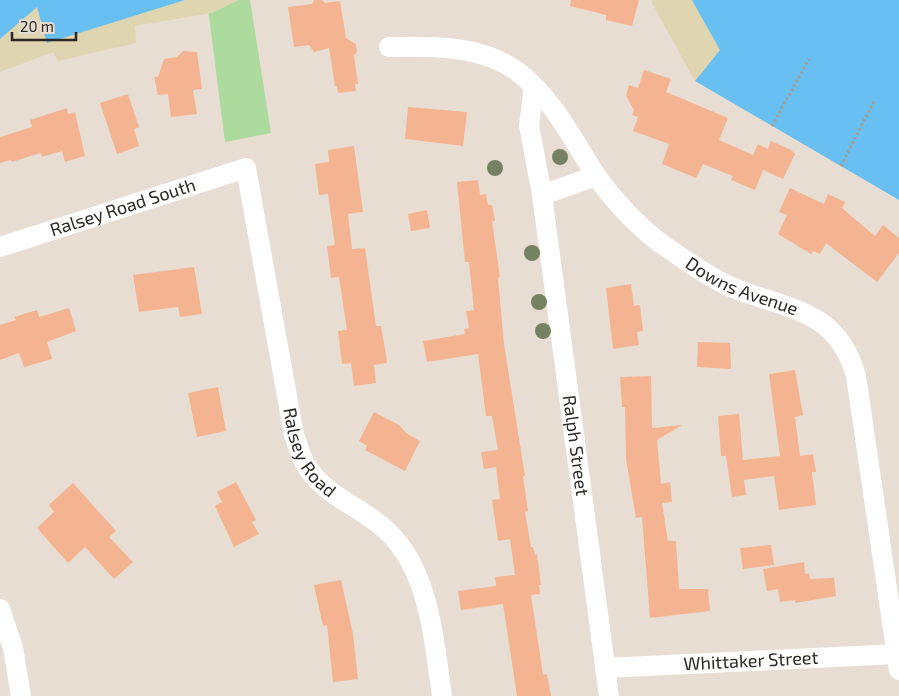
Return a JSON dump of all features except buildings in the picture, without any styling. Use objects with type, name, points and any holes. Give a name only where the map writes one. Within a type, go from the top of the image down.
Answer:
[{"type":"street","name":"Downs Avenue","points":[[390,47],[427,46],[453,49],[493,59],[517,71],[534,87],[572,135],[596,176],[629,214],[662,244],[730,286],[802,311],[822,322],[839,337],[850,355],[856,376],[898,662]]},
{"type":"street","name":"Ralph Street","points":[[534,87],[529,125],[542,195],[609,696]]},
{"type":"street","name":"Ralsey Road South","points":[[0,247],[246,168]]},
{"type":"street","name":"Ralsey Road","points":[[246,168],[297,443],[306,465],[324,489],[386,530],[406,554],[422,589],[434,641],[442,696]]},
{"type":"street","points":[[542,195],[596,176]]},
{"type":"street","points":[[0,610],[13,648],[21,696]]},
{"type":"street","name":"Whittaker Street","points":[[605,668],[898,662]]},
{"type":"path","points":[[772,126],[809,59]]},
{"type":"path","points":[[841,166],[874,101]]},
{"type":"green space","points":[[207,0],[250,0],[271,133],[225,142]]},
{"type":"sand","points":[[0,0],[239,0],[212,13],[135,26],[136,43],[58,61],[53,52],[0,72]]},
{"type":"sand","points":[[653,0],[748,0],[720,50],[695,81],[652,3]]},
{"type":"water","points":[[0,0],[185,0],[47,43],[37,7],[0,39]]},
{"type":"water","points":[[692,0],[899,0],[899,200],[695,81],[720,50]]}]
